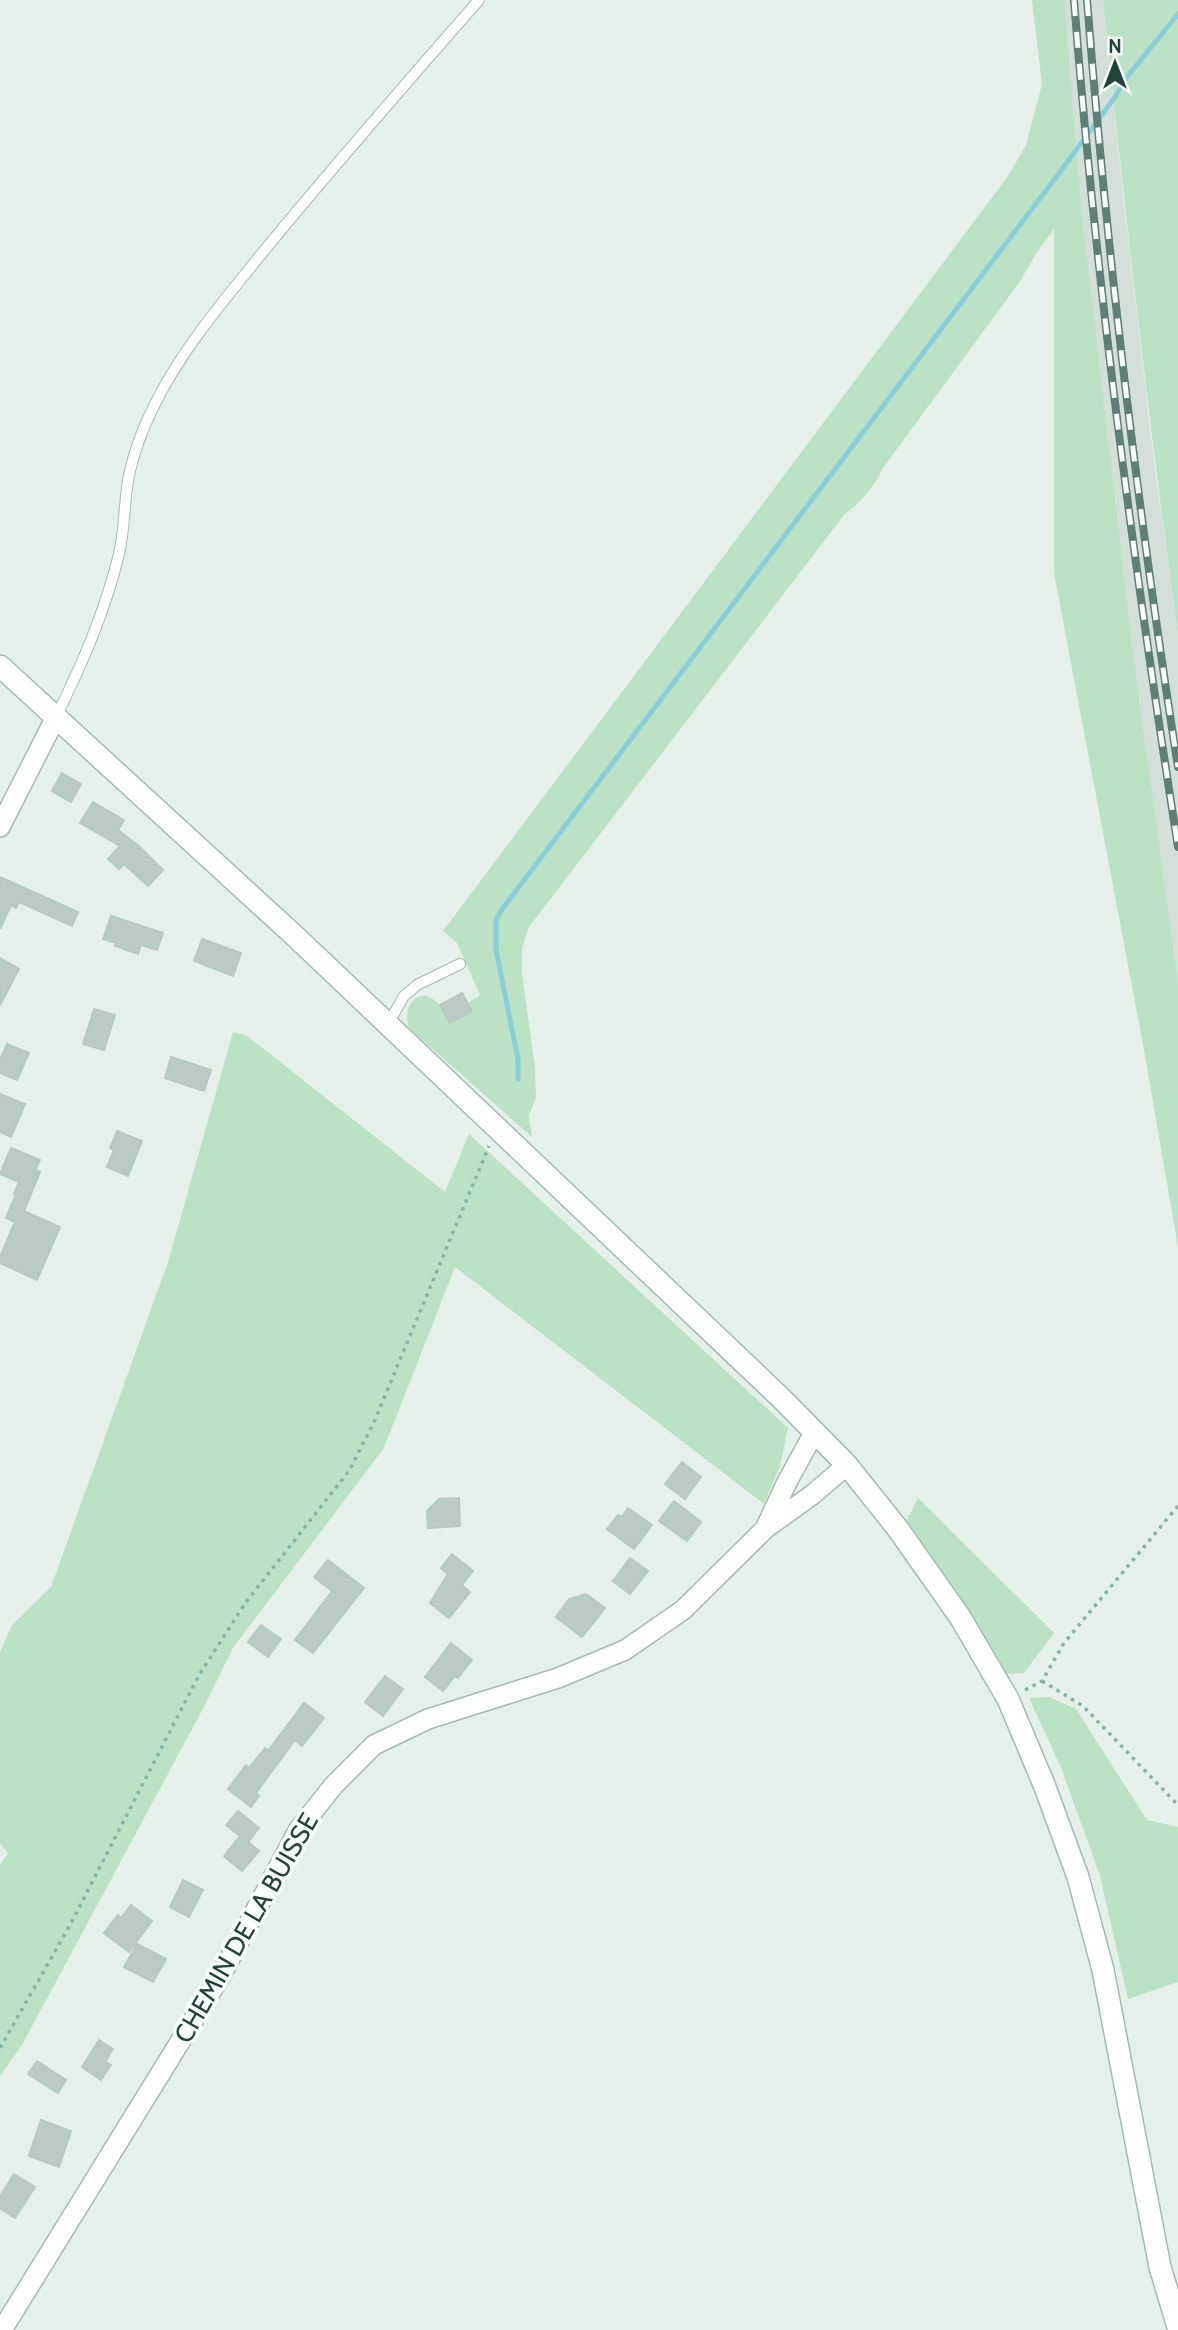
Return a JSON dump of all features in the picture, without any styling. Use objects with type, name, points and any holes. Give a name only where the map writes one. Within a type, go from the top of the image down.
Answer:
[{"type":"street","points":[[0,666],[297,938],[815,1432],[847,1465],[936,1581],[1008,1699],[1045,1787],[1078,1877],[1103,1970],[1160,2267],[1178,2327]]},
{"type":"street","points":[[0,827],[56,717]]},
{"type":"street","name":"CHEMIN DE LA BUISSE","points":[[765,1528],[815,1432]]},
{"type":"street","name":"CHEMIN DE LA BUISSE","points":[[2,2330],[220,1977],[299,1829],[334,1785],[374,1745],[428,1719],[558,1678],[625,1650],[683,1611],[765,1528],[812,1495],[847,1465]]},
{"type":"lane","points":[[56,717],[79,671],[108,597],[120,550],[129,476],[137,446],[151,411],[172,372],[219,306],[329,171],[479,0]]},
{"type":"lane","points":[[388,1024],[404,996],[417,985],[460,964]]},
{"type":"path","points":[[0,2048],[70,1925],[200,1675],[246,1602],[349,1471],[374,1422],[496,1127]]},
{"type":"path","points":[[1008,1699],[1042,1681],[1064,1643],[1178,1506]]},
{"type":"path","points":[[1042,1681],[1083,1706],[1178,1805]]},
{"type":"shaded area","points":[[1032,0],[1103,0],[1154,462],[1178,635],[1178,1076]]},
{"type":"green space","points":[[1032,0],[1064,0],[1081,207],[1134,663],[1178,984],[1178,1247],[1144,1050],[1054,573],[1054,229],[1019,283],[871,488],[844,515],[529,927],[522,948],[522,974],[535,1067],[536,1097],[529,1116],[532,1137],[409,1028],[407,1020],[413,1000],[424,996],[438,1003],[450,1023],[472,1011],[468,1003],[480,995],[457,943],[443,931],[1008,176],[1026,145],[1042,84]]},
{"type":"green space","points":[[1103,0],[1178,0],[1178,635],[1138,318]]},
{"type":"green space","points":[[233,1032],[246,1035],[445,1192],[469,1134],[788,1428],[780,1466],[764,1504],[455,1267],[384,1448],[233,1648],[22,2045],[0,2076],[0,1865],[8,1853],[0,1843],[0,1652],[12,1625],[51,1587],[168,1262]]},
{"type":"green space","points":[[918,1498],[1054,1633],[1024,1673],[1004,1674],[969,1613],[906,1522]]},
{"type":"green space","points":[[1049,1697],[1076,1709],[1147,1820],[1178,1827],[1178,1982],[1128,1999],[1100,1876],[1062,1770],[1029,1698]]},
{"type":"building","points":[[62,773],[81,784],[71,802],[52,791]]},
{"type":"building","points":[[93,802],[124,820],[118,830],[163,870],[148,886],[124,864],[119,869],[108,859],[120,846],[80,823]]},
{"type":"building","points":[[0,877],[78,912],[72,926],[19,902],[16,908],[11,905],[0,929]]},
{"type":"building","points":[[111,916],[163,933],[157,950],[141,945],[138,954],[103,939]]},
{"type":"building","points":[[202,939],[241,953],[233,976],[194,961]]},
{"type":"building","points":[[0,958],[19,969],[0,1005]]},
{"type":"building","points":[[462,993],[472,1011],[450,1023],[440,1005]]},
{"type":"building","points":[[94,1009],[115,1015],[104,1050],[83,1044]]},
{"type":"building","points":[[7,1044],[29,1053],[17,1080],[0,1073],[0,1060]]},
{"type":"building","points":[[171,1057],[211,1070],[204,1091],[165,1078]]},
{"type":"building","points":[[0,1094],[25,1104],[11,1137],[0,1132]]},
{"type":"building","points":[[117,1131],[142,1141],[128,1176],[107,1167],[114,1150],[110,1148]]},
{"type":"building","points":[[11,1148],[40,1160],[35,1170],[40,1172],[24,1211],[60,1227],[37,1280],[0,1263],[15,1222],[6,1218],[19,1182],[0,1174]]},
{"type":"building","points":[[682,1462],[701,1477],[685,1499],[665,1484]]},
{"type":"building","points":[[459,1498],[460,1526],[428,1528],[427,1511],[439,1499]]},
{"type":"building","points":[[674,1501],[701,1522],[687,1541],[659,1521]]},
{"type":"building","points":[[628,1508],[652,1525],[634,1549],[607,1529],[618,1515],[622,1517]]},
{"type":"building","points":[[452,1554],[473,1571],[462,1585],[470,1592],[449,1618],[430,1603],[448,1574],[441,1568]]},
{"type":"building","points":[[630,1558],[648,1571],[630,1594],[613,1581]]},
{"type":"building","points":[[328,1560],[364,1588],[313,1653],[295,1640],[332,1591],[314,1577]]},
{"type":"building","points":[[586,1594],[605,1608],[582,1637],[556,1617],[569,1599]]},
{"type":"building","points":[[261,1625],[281,1639],[268,1657],[248,1642]]},
{"type":"building","points":[[451,1643],[472,1660],[443,1691],[425,1677]]},
{"type":"building","points":[[385,1676],[403,1689],[383,1716],[365,1702]]},
{"type":"building","points":[[304,1703],[324,1718],[302,1746],[295,1740],[256,1793],[259,1796],[251,1807],[228,1789],[246,1765],[249,1768],[265,1748],[268,1751]]},
{"type":"building","points":[[238,1811],[259,1828],[248,1842],[259,1851],[242,1871],[224,1856],[240,1836],[226,1825]]},
{"type":"building","points":[[183,1880],[203,1890],[189,1917],[170,1907]]},
{"type":"building","points":[[131,1905],[152,1921],[129,1952],[104,1933],[118,1915],[121,1918]]},
{"type":"building","points":[[137,1944],[166,1959],[153,1982],[124,1967]]},
{"type":"building","points":[[99,2040],[113,2049],[105,2062],[111,2065],[101,2080],[82,2067]]},
{"type":"building","points":[[37,2061],[66,2080],[58,2093],[28,2074]]},
{"type":"building","points":[[41,2120],[71,2131],[59,2167],[29,2156]]},
{"type":"building","points":[[14,2174],[35,2187],[15,2218],[0,2208],[0,2196]]},
{"type":"waterway","points":[[518,1079],[518,1059],[496,950],[496,920],[503,908],[1060,172],[1127,77],[1178,14]]},
{"type":"railway","points":[[1074,0],[1093,213],[1118,425],[1178,847]]},
{"type":"railway","points":[[1087,0],[1125,384],[1178,767]]}]
